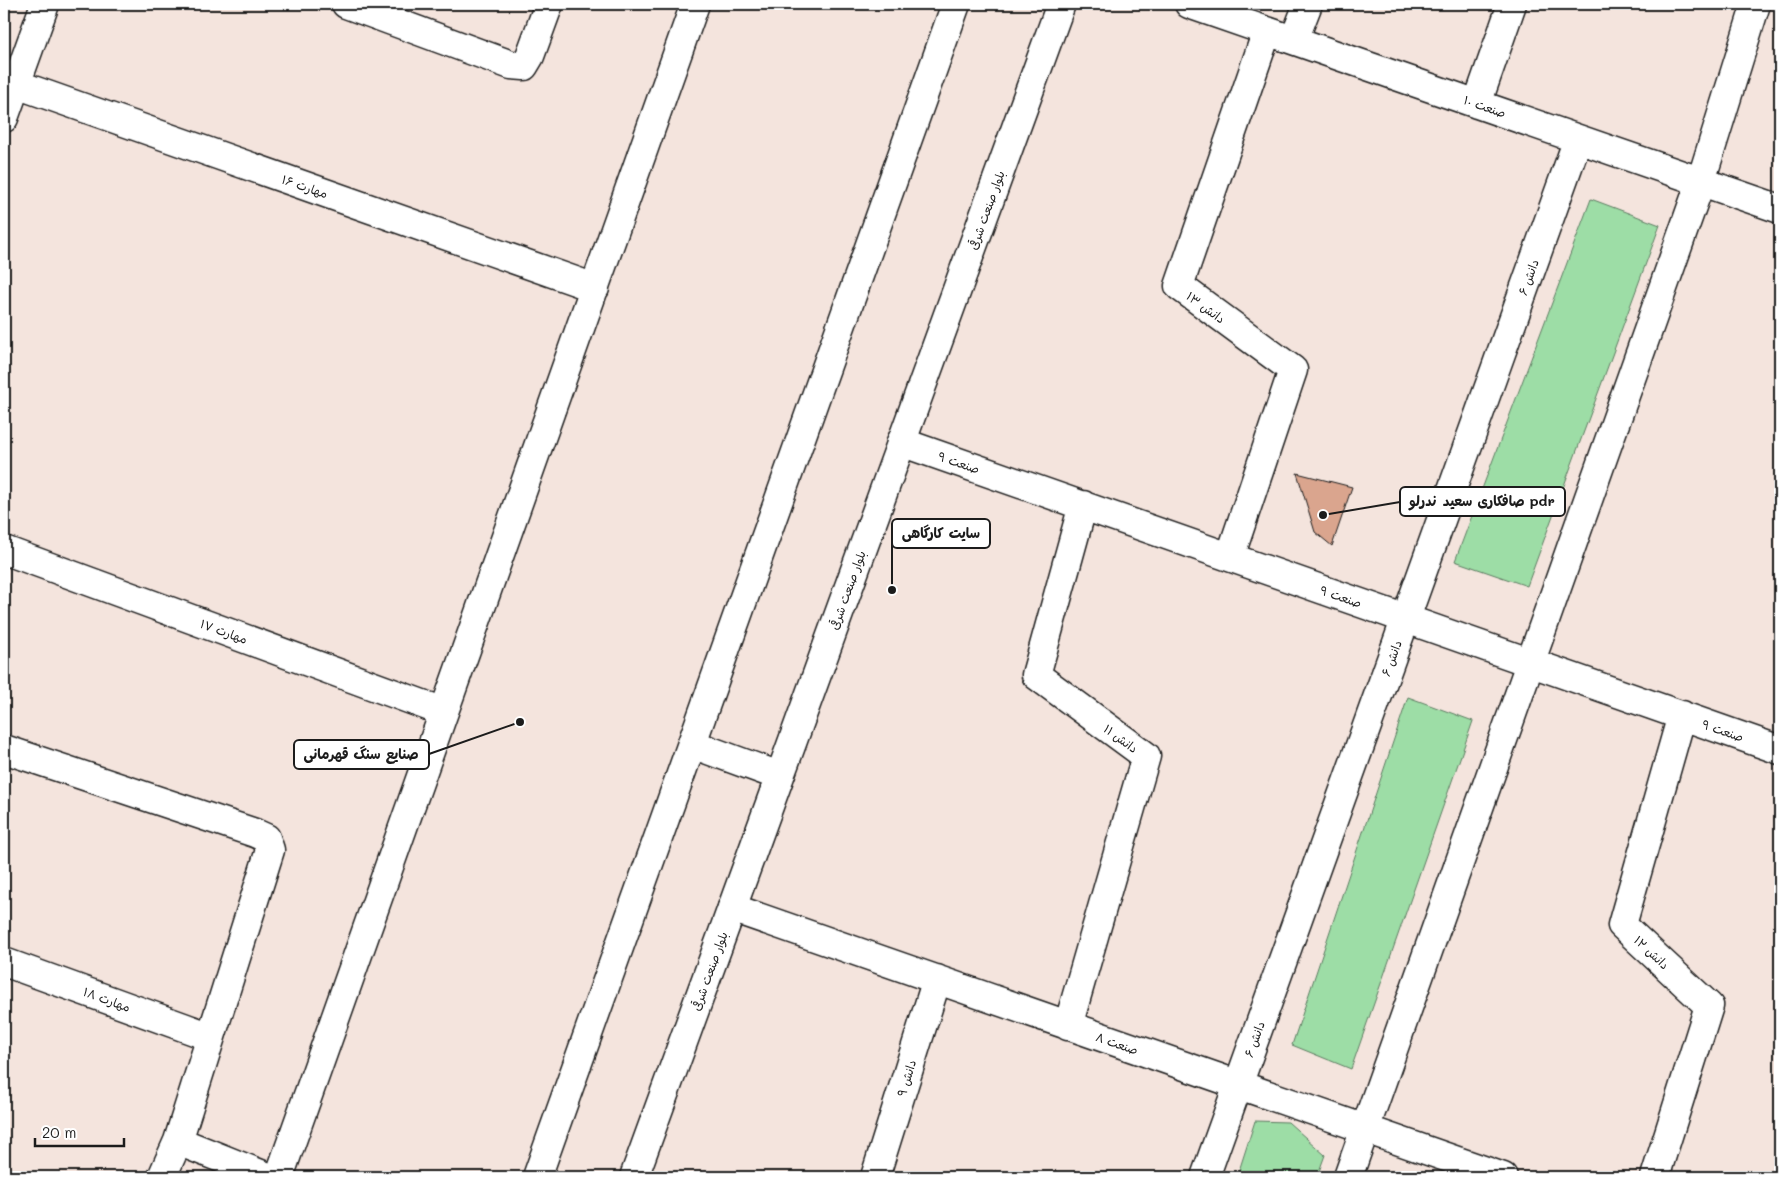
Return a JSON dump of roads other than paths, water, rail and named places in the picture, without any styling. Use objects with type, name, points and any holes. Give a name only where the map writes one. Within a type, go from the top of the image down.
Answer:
[{"type":"street","points":[[4,118],[45,4]]},
{"type":"street","points":[[346,4],[511,64],[524,66],[530,56],[549,4]]},
{"type":"street","points":[[279,1177],[696,4]]},
{"type":"street","points":[[537,1177],[956,4]]},
{"type":"street","name":"بلوار صنعت شرقی","points":[[634,1177],[1061,4]]},
{"type":"street","name":"صنعت ۱۰","points":[[1189,4],[1780,209]]},
{"type":"street","points":[[1294,40],[1308,4]]},
{"type":"street","points":[[1477,104],[1512,4]]},
{"type":"street","points":[[1348,1177],[1701,181],[1756,4]]},
{"type":"street","name":"دانش ۱۳","points":[[1230,557],[1293,370],[1179,286],[1267,31]]},
{"type":"street","name":"مهارت ۱۶","points":[[16,84],[594,288]]},
{"type":"street","name":"دانش ۶","points":[[1205,1177],[1578,139]]},
{"type":"street","name":"صنعت ۹","points":[[901,442],[1780,750]]},
{"type":"street","name":"دانش ۱۱","points":[[1068,1026],[1146,756],[1036,675],[1083,505]]},
{"type":"street","name":"مهارت ۱۷","points":[[4,550],[444,712]]},
{"type":"street","name":"دانش ۱۲","points":[[1655,1177],[1709,1006],[1622,925],[1682,715]]},
{"type":"street","points":[[692,744],[779,776]]},
{"type":"street","points":[[4,749],[266,838],[270,850],[178,1141],[162,1177]]},
{"type":"street","name":"صنعت ۸","points":[[732,908],[1503,1177]]},
{"type":"street","name":"مهارت ۱۸","points":[[4,962],[211,1037]]},
{"type":"street","name":"دانش ۹","points":[[875,1177],[937,980]]},
{"type":"street","points":[[178,1141],[268,1177]]},
{"type":"place","name":"صافکاری سعید ندرلو pdr","points":[[1323,515]]},
{"type":"place","name":"سایت کارگاهی","points":[[892,590]]},
{"type":"place","name":"صنایع سنگ قهرمانی","points":[[520,722]]}]
